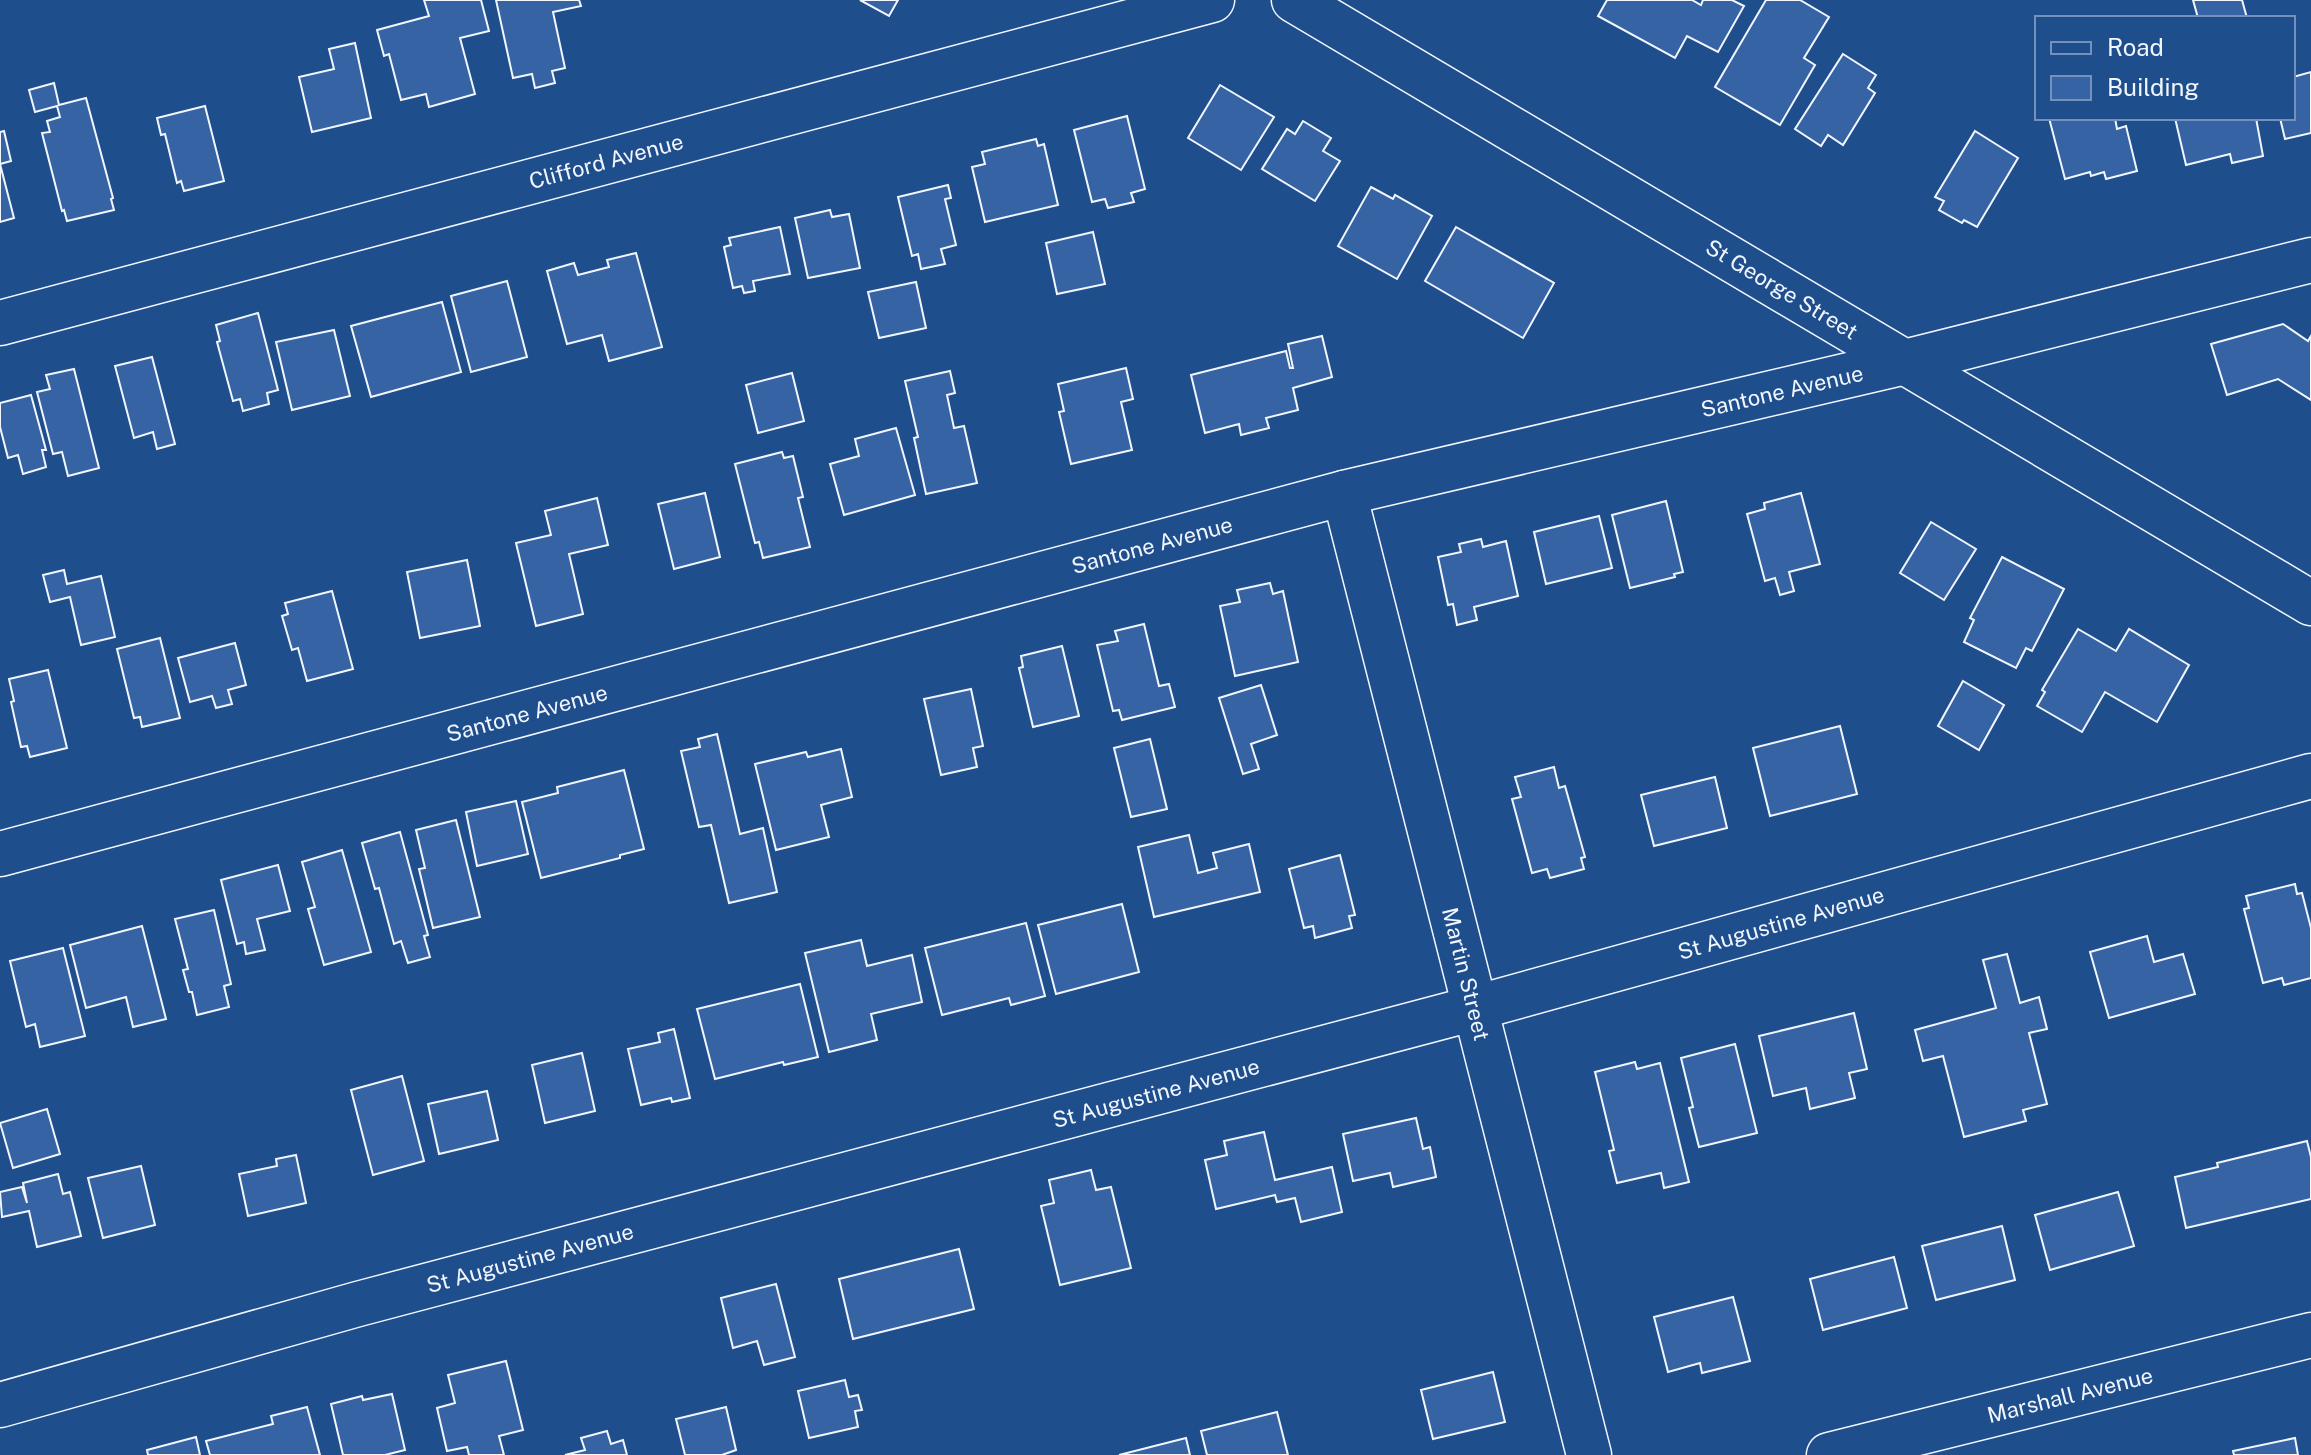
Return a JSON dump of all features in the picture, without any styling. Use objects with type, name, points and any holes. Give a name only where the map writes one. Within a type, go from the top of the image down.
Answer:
[{"type":"street","name":"Clifford Avenue","points":[[0,323],[1212,0]]},
{"type":"street","name":"St George Street","points":[[1294,0],[2311,603]]},
{"type":"street","name":"Santone Avenue","points":[[0,854],[1344,493],[1905,362],[2311,260]]},
{"type":"street","name":"Martin Street","points":[[1344,493],[1589,1455]]},
{"type":"street","name":"St Augustine Avenue","points":[[0,1405],[358,1304],[1475,1008],[2311,776]]},
{"type":"street","name":"Marshall Avenue","points":[[1829,1455],[2311,1335]]},
{"type":"building","points":[[424,0],[481,0],[489,31],[460,38],[475,94],[429,107],[426,94],[401,100],[389,54],[384,56],[377,30],[429,16]]},
{"type":"building","points":[[496,0],[579,0],[581,6],[553,12],[565,68],[552,71],[555,83],[535,88],[532,74],[513,78]]},
{"type":"building","points":[[860,0],[898,0],[889,16]]},
{"type":"building","points":[[1607,0],[1692,0],[1701,5],[1703,0],[1732,0],[1744,6],[1718,52],[1687,36],[1675,58],[1598,16]]},
{"type":"building","points":[[1766,0],[1800,0],[1829,17],[1804,58],[1815,65],[1780,125],[1715,87]]},
{"type":"building","points":[[2193,0],[2242,0],[2246,16],[2197,16]]},
{"type":"building","points":[[355,43],[371,118],[312,132],[299,77],[334,69],[329,49]]},
{"type":"building","points":[[1843,54],[1876,75],[1868,88],[1875,93],[1843,145],[1828,135],[1821,146],[1795,129]]},
{"type":"building","points":[[2311,72],[2311,133],[2285,139],[2280,120],[2295,120],[2295,76]]},
{"type":"building","points":[[54,83],[59,105],[86,98],[114,210],[67,221],[62,211],[42,133],[50,132],[47,121],[60,117],[57,106],[35,112],[29,90]]},
{"type":"building","points":[[1220,85],[1274,117],[1241,170],[1188,138]]},
{"type":"building","points":[[205,106],[224,181],[184,191],[181,181],[177,183],[165,134],[161,135],[157,118]]},
{"type":"building","points":[[1127,116],[1145,189],[1131,193],[1134,202],[1108,208],[1105,199],[1092,202],[1074,130]]},
{"type":"building","points":[[2050,120],[2115,120],[2117,129],[2126,126],[2137,171],[2106,179],[2104,172],[2091,176],[2090,172],[2065,179]]},
{"type":"building","points":[[2175,120],[2256,120],[2263,156],[2232,163],[2230,154],[2186,165]]},
{"type":"building","points":[[1303,121],[1331,138],[1323,151],[1340,161],[1315,201],[1262,169],[1287,129],[1295,134]]},
{"type":"building","points":[[4,131],[11,161],[0,164],[0,132]]},
{"type":"building","points":[[1975,131],[2018,158],[1977,227],[1964,220],[1962,223],[1939,210],[1944,201],[1935,197]]},
{"type":"building","points":[[1036,139],[1038,146],[1044,144],[1058,205],[985,222],[972,167],[985,164],[982,152]]},
{"type":"building","points":[[0,164],[14,218],[0,222]]},
{"type":"building","points":[[948,185],[951,198],[945,199],[956,245],[941,249],[945,264],[921,269],[918,254],[912,256],[898,197]]},
{"type":"building","points":[[1371,187],[1393,199],[1395,195],[1432,216],[1397,279],[1338,246]]},
{"type":"building","points":[[830,210],[832,217],[849,214],[860,268],[808,278],[795,218]]},
{"type":"building","points":[[780,227],[790,274],[753,281],[755,291],[744,293],[742,286],[733,288],[724,247],[731,245],[729,238]]},
{"type":"building","points":[[1456,227],[1554,283],[1523,338],[1425,281]]},
{"type":"building","points":[[1093,232],[1105,284],[1057,294],[1046,243]]},
{"type":"building","points":[[636,253],[662,347],[609,361],[602,335],[567,344],[547,271],[574,263],[578,275],[609,267],[607,260]]},
{"type":"building","points":[[507,281],[527,357],[471,372],[451,296]]},
{"type":"building","points":[[916,282],[926,328],[879,338],[868,292]]},
{"type":"building","points":[[442,302],[461,372],[371,397],[351,326]]},
{"type":"building","points":[[258,313],[278,390],[267,393],[269,404],[243,411],[240,399],[233,401],[217,342],[220,341],[216,325]]},
{"type":"building","points":[[2283,324],[2308,341],[2311,336],[2311,400],[2278,379],[2227,395],[2211,344]]},
{"type":"building","points":[[334,330],[350,396],[292,410],[276,342]]},
{"type":"building","points":[[1322,336],[1332,377],[1293,388],[1298,410],[1266,418],[1269,428],[1241,435],[1239,424],[1205,433],[1191,375],[1286,351],[1290,368],[1293,368],[1288,344]]},
{"type":"building","points":[[152,357],[175,444],[157,449],[153,432],[134,438],[115,366]]},
{"type":"building","points":[[1126,368],[1133,399],[1121,402],[1132,450],[1071,464],[1059,412],[1064,411],[1058,384]]},
{"type":"building","points":[[74,369],[99,468],[68,476],[62,452],[53,454],[37,392],[50,389],[46,375]]},
{"type":"building","points":[[950,371],[955,393],[947,395],[954,428],[964,426],[977,483],[926,494],[914,438],[918,437],[905,381]]},
{"type":"building","points":[[792,373],[804,421],[758,433],[746,385]]},
{"type":"building","points":[[31,395],[46,450],[42,450],[46,467],[23,474],[18,455],[8,458],[0,427],[0,403]]},
{"type":"building","points":[[896,428],[915,495],[844,515],[830,464],[859,456],[855,439]]},
{"type":"building","points":[[782,452],[784,458],[793,456],[803,497],[798,498],[810,547],[763,558],[759,542],[755,543],[735,464]]},
{"type":"building","points":[[705,493],[720,557],[674,569],[658,504]]},
{"type":"building","points":[[1801,493],[1820,564],[1789,572],[1794,591],[1780,595],[1775,578],[1765,581],[1747,514],[1765,509],[1764,503]]},
{"type":"building","points":[[597,498],[608,545],[569,554],[583,614],[536,626],[516,543],[551,535],[545,511]]},
{"type":"building","points":[[1666,501],[1683,572],[1674,574],[1675,577],[1630,588],[1612,515]]},
{"type":"building","points":[[1599,516],[1612,568],[1546,584],[1534,532]]},
{"type":"building","points":[[1931,522],[1976,549],[1944,600],[1900,573]]},
{"type":"building","points":[[1481,539],[1483,547],[1506,541],[1518,596],[1474,607],[1477,620],[1457,625],[1453,604],[1448,605],[1438,557],[1461,552],[1459,544]]},
{"type":"building","points":[[2002,557],[2064,589],[2032,651],[2026,648],[2016,668],[1964,642],[1974,620],[1970,618]]},
{"type":"building","points":[[467,560],[480,626],[420,638],[407,572]]},
{"type":"building","points":[[64,570],[67,584],[101,576],[115,637],[81,645],[70,597],[50,602],[43,575]]},
{"type":"building","points":[[1270,583],[1273,594],[1283,591],[1298,662],[1235,676],[1220,606],[1240,602],[1237,590]]},
{"type":"building","points":[[332,591],[353,669],[307,681],[298,648],[292,650],[282,616],[288,614],[285,603]]},
{"type":"building","points":[[1144,624],[1159,686],[1169,684],[1175,707],[1122,720],[1119,710],[1113,711],[1097,645],[1118,641],[1115,631]]},
{"type":"building","points":[[2078,629],[2116,651],[2129,629],[2189,665],[2157,722],[2105,692],[2082,732],[2037,706],[2045,692],[2042,690]]},
{"type":"building","points":[[160,638],[180,718],[142,727],[140,717],[134,718],[117,649]]},
{"type":"building","points":[[235,643],[246,685],[228,690],[232,704],[216,708],[212,696],[190,702],[178,658]]},
{"type":"building","points":[[1062,646],[1079,716],[1033,727],[1019,668],[1023,667],[1021,656]]},
{"type":"building","points":[[48,670],[67,748],[30,757],[27,746],[21,747],[9,679]]},
{"type":"building","points":[[1963,681],[2004,705],[1979,750],[1938,726]]},
{"type":"building","points":[[1261,685],[1277,735],[1251,744],[1259,769],[1243,774],[1219,698]]},
{"type":"building","points":[[971,689],[983,746],[973,748],[977,767],[941,775],[924,699]]},
{"type":"building","points":[[1840,726],[1857,794],[1770,816],[1753,748]]},
{"type":"building","points":[[717,734],[740,834],[763,828],[777,892],[729,903],[711,825],[699,827],[681,751],[700,747],[698,739]]},
{"type":"building","points":[[1150,739],[1167,809],[1131,817],[1114,748]]},
{"type":"building","points":[[841,749],[852,797],[821,805],[829,837],[776,850],[755,764],[806,752],[808,757]]},
{"type":"building","points":[[1554,767],[1559,788],[1565,786],[1585,857],[1581,858],[1584,869],[1550,878],[1547,869],[1532,873],[1512,799],[1521,797],[1515,777]]},
{"type":"building","points":[[624,770],[644,849],[541,878],[522,802],[558,793],[557,787]]},
{"type":"building","points":[[1715,777],[1727,828],[1654,846],[1641,795]]},
{"type":"building","points":[[516,801],[528,854],[477,866],[466,812]]},
{"type":"building","points":[[456,820],[480,917],[433,928],[419,869],[425,868],[416,830]]},
{"type":"building","points":[[400,832],[428,935],[424,936],[430,957],[408,963],[401,941],[394,944],[379,888],[375,889],[362,843]]},
{"type":"building","points":[[1189,835],[1198,873],[1217,868],[1213,853],[1249,844],[1260,892],[1154,917],[1138,847]]},
{"type":"building","points":[[342,850],[371,952],[324,965],[308,909],[315,907],[302,862]]},
{"type":"building","points":[[1340,855],[1355,915],[1349,916],[1352,928],[1315,938],[1313,926],[1304,928],[1289,869]]},
{"type":"building","points":[[278,865],[290,911],[257,919],[265,950],[246,954],[244,942],[237,944],[221,880]]},
{"type":"building","points":[[2295,884],[2297,894],[2302,893],[2311,928],[2311,978],[2284,985],[2282,978],[2263,983],[2244,909],[2249,908],[2246,896]]},
{"type":"building","points":[[1122,904],[1139,972],[1056,994],[1038,925]]},
{"type":"building","points":[[214,910],[231,984],[224,986],[229,1007],[197,1015],[183,970],[188,969],[175,919]]},
{"type":"building","points":[[1026,923],[1045,996],[1011,1005],[1009,998],[942,1015],[925,948]]},
{"type":"building","points":[[142,926],[166,1019],[133,1027],[126,997],[86,1008],[70,945]]},
{"type":"building","points":[[2147,936],[2154,962],[2183,954],[2195,994],[2109,1018],[2090,952]]},
{"type":"building","points":[[861,940],[867,966],[912,955],[922,1002],[871,1014],[877,1040],[829,1052],[805,953]]},
{"type":"building","points":[[63,948],[85,1036],[40,1047],[35,1024],[26,1027],[10,961]]},
{"type":"building","points":[[2007,954],[2020,1003],[2039,997],[2047,1029],[2029,1033],[2047,1104],[2023,1110],[2026,1121],[1964,1137],[1943,1056],[1923,1061],[1915,1030],[1996,1008],[1983,960]]},
{"type":"building","points":[[800,984],[818,1057],[784,1065],[783,1062],[715,1079],[697,1009]]},
{"type":"building","points":[[1854,1013],[1867,1069],[1849,1073],[1855,1098],[1810,1109],[1806,1088],[1773,1096],[1759,1036]]},
{"type":"building","points":[[674,1029],[690,1098],[672,1102],[671,1098],[641,1105],[628,1049],[660,1042],[658,1033]]},
{"type":"building","points":[[1735,1044],[1757,1133],[1699,1147],[1681,1058]]},
{"type":"building","points":[[582,1053],[595,1111],[545,1123],[532,1065]]},
{"type":"building","points":[[1635,1062],[1637,1069],[1660,1063],[1689,1182],[1664,1188],[1661,1173],[1617,1183],[1609,1151],[1614,1150],[1595,1072]]},
{"type":"building","points":[[402,1076],[424,1161],[373,1175],[351,1090]]},
{"type":"building","points":[[487,1091],[498,1140],[439,1154],[428,1104]]},
{"type":"building","points":[[47,1109],[60,1154],[13,1168],[0,1123]]},
{"type":"building","points":[[1416,1118],[1423,1149],[1430,1147],[1436,1177],[1393,1187],[1390,1173],[1353,1181],[1343,1134]]},
{"type":"building","points":[[1264,1132],[1275,1180],[1332,1167],[1342,1212],[1301,1222],[1295,1198],[1277,1202],[1275,1195],[1216,1209],[1205,1160],[1227,1155],[1224,1141]]},
{"type":"building","points":[[2307,1141],[2311,1157],[2311,1199],[2186,1228],[2175,1177],[2218,1167],[2217,1163]]},
{"type":"building","points":[[296,1155],[306,1203],[248,1216],[239,1174],[277,1166],[276,1159]]},
{"type":"building","points":[[141,1166],[155,1225],[103,1238],[88,1178]]},
{"type":"building","points":[[1091,1170],[1096,1190],[1111,1187],[1131,1268],[1060,1285],[1041,1206],[1054,1203],[1049,1180]]},
{"type":"building","points":[[58,1174],[63,1194],[70,1192],[81,1236],[37,1247],[29,1211],[2,1217],[0,1192],[22,1187],[27,1203],[23,1183]]},
{"type":"building","points":[[2118,1192],[2134,1246],[2050,1270],[2035,1215]]},
{"type":"building","points":[[2002,1226],[2015,1280],[1936,1300],[1922,1246]]},
{"type":"building","points":[[959,1249],[974,1309],[853,1339],[839,1279]]},
{"type":"building","points":[[1894,1257],[1907,1308],[1823,1330],[1810,1279]]},
{"type":"building","points":[[776,1284],[795,1357],[764,1365],[757,1341],[733,1348],[721,1298]]},
{"type":"building","points":[[1733,1297],[1750,1361],[1702,1373],[1700,1363],[1668,1372],[1654,1317]]},
{"type":"building","points":[[506,1361],[523,1430],[499,1436],[504,1455],[469,1455],[467,1447],[447,1451],[437,1408],[455,1403],[448,1375]]},
{"type":"building","points":[[1493,1372],[1505,1422],[1433,1439],[1421,1390]]},
{"type":"building","points":[[845,1380],[849,1397],[858,1395],[862,1410],[855,1411],[858,1427],[809,1438],[798,1391]]},
{"type":"building","points":[[392,1394],[405,1450],[385,1455],[343,1455],[331,1404],[362,1396],[363,1400]]},
{"type":"building","points":[[307,1407],[320,1455],[210,1455],[206,1441],[273,1424],[271,1416]]},
{"type":"building","points":[[726,1407],[736,1450],[722,1455],[685,1455],[676,1419]]},
{"type":"building","points":[[1277,1412],[1288,1455],[1207,1455],[1201,1431]]},
{"type":"building","points":[[607,1431],[611,1444],[623,1440],[627,1455],[565,1455],[585,1450],[581,1438]]},
{"type":"building","points":[[196,1437],[200,1455],[148,1455],[147,1450]]},
{"type":"building","points":[[1186,1438],[1190,1455],[1119,1455]]},
{"type":"building","points":[[2295,1438],[2298,1455],[2234,1455],[2233,1451]]}]
